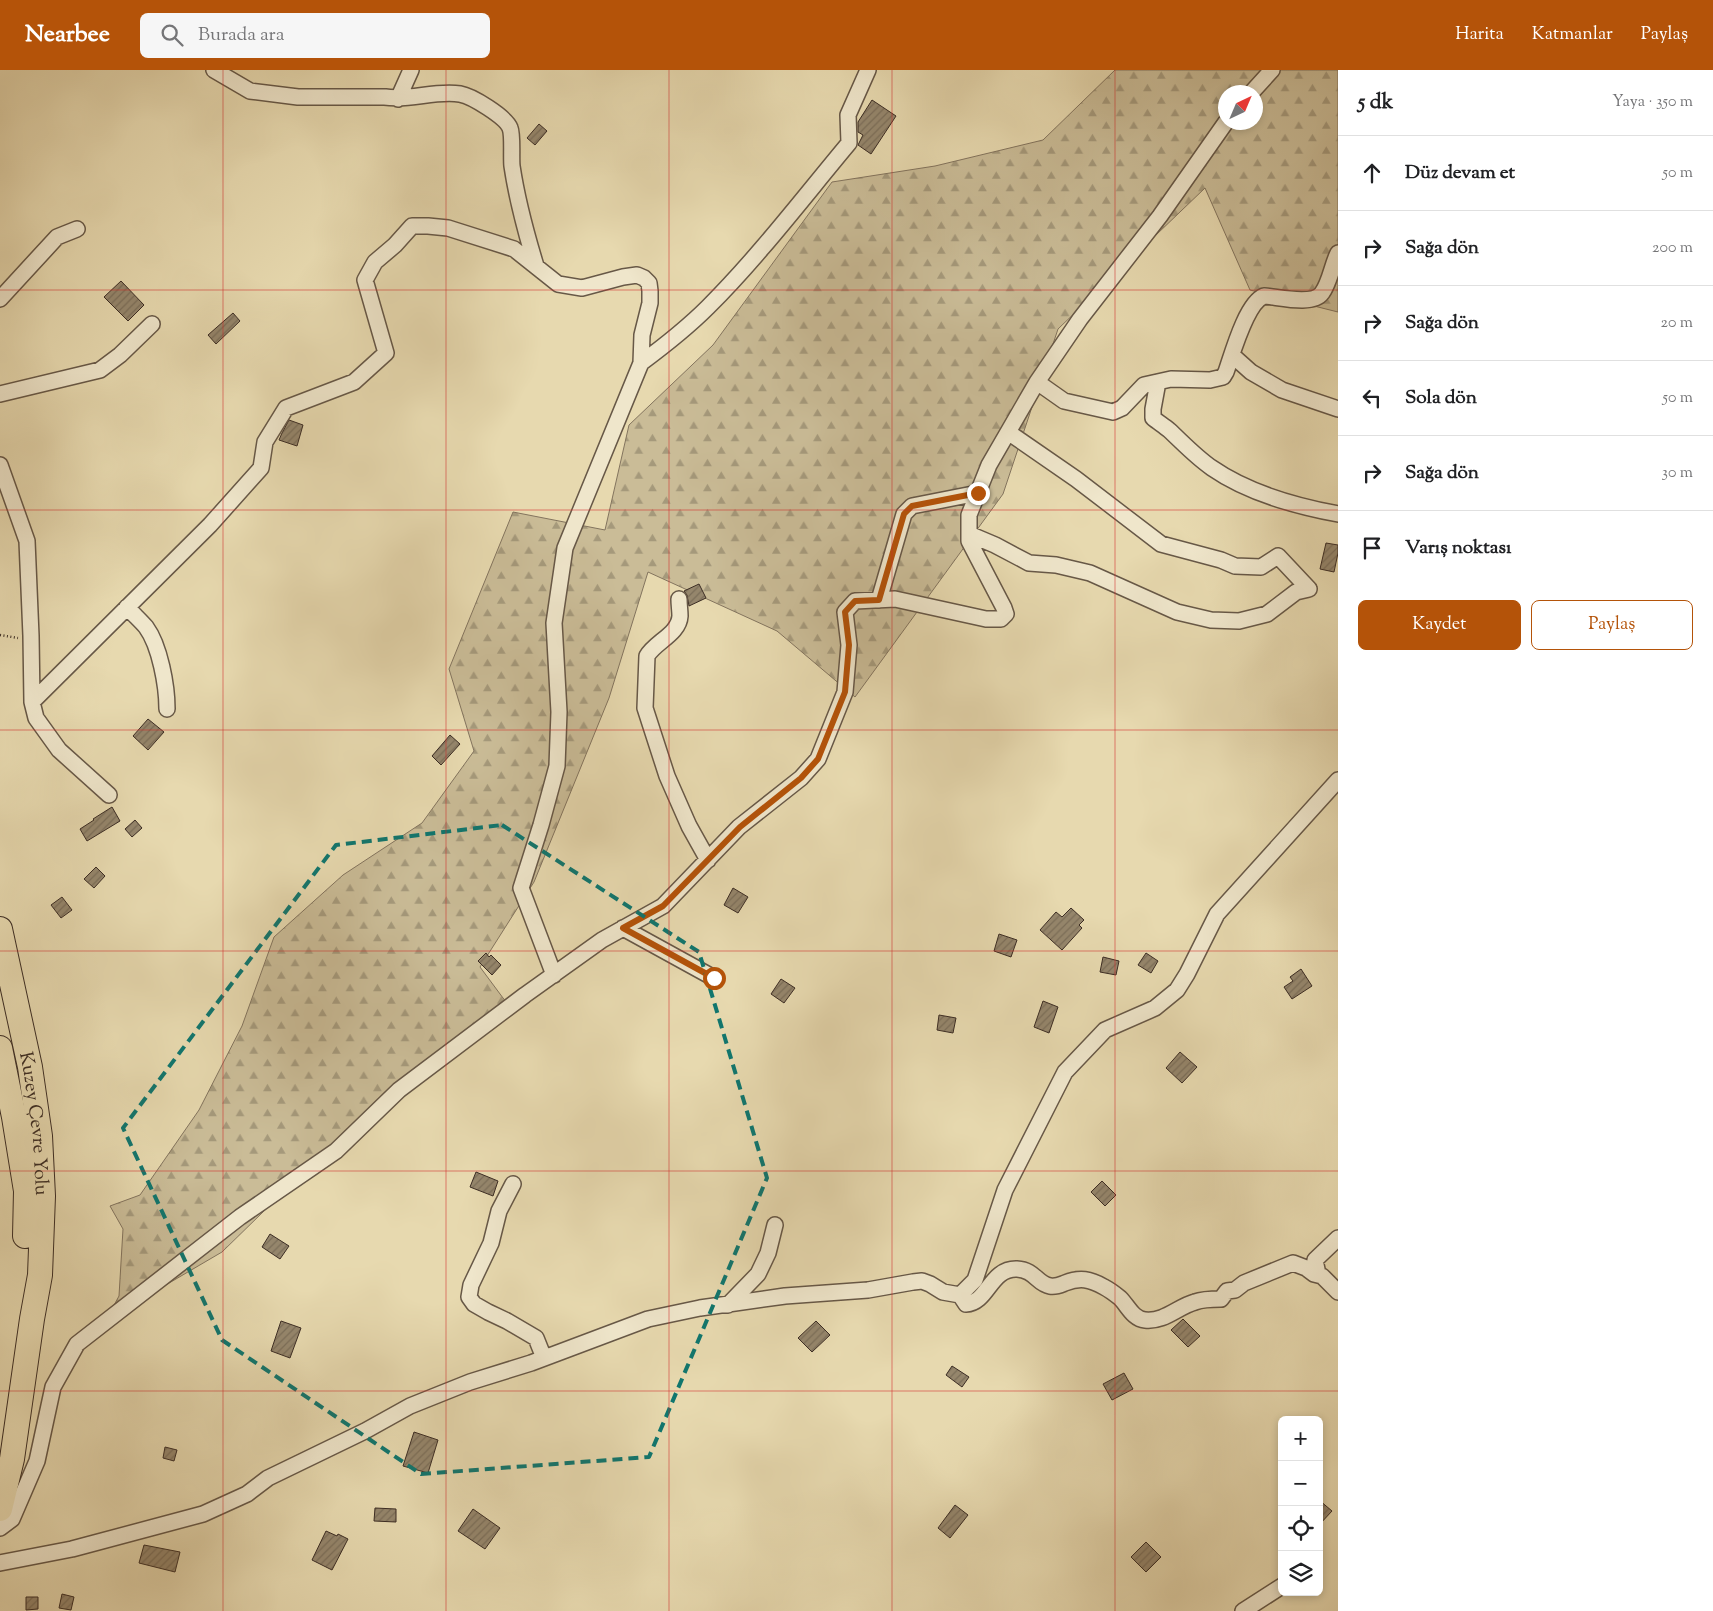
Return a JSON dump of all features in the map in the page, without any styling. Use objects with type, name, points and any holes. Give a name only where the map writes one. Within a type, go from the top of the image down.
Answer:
[{"type":"main road","name":"Kuzey Çevre Yolu","points":[[0,929],[30,1067],[40,1136],[43,1196],[40,1275],[6,1461],[0,1510]]},
{"type":"main road","name":"Kuzey Çevre Yolu","points":[[0,1048],[14,1117],[26,1192],[25,1280],[32,1318]]},
{"type":"street","points":[[214,70],[250,92],[298,97],[385,96],[398,99],[432,93],[462,94],[496,112],[510,128],[512,165],[524,228],[536,266]]},
{"type":"street","points":[[398,99],[411,70]]},
{"type":"street","points":[[641,363],[673,339],[708,308],[849,143],[848,114],[868,70]]},
{"type":"street","points":[[1258,85],[1272,70]]},
{"type":"street","points":[[0,1528],[12,1519],[37,1461],[53,1387],[77,1344],[240,1217],[336,1151],[399,1090],[602,940],[663,906],[740,827],[801,778],[818,759],[845,692],[849,645],[845,612],[855,601],[894,599],[986,619],[1002,619],[1006,614],[1004,608],[969,541],[968,515],[989,465],[1037,382],[1080,319],[1160,216],[1220,130]]},
{"type":"street","points":[[32,702],[210,525],[260,468],[265,442],[286,408],[354,382],[386,353],[365,280],[376,262],[412,226],[448,228],[514,249],[558,284],[571,287],[582,288],[637,275],[644,278],[649,283],[650,303],[642,335],[641,363],[566,548],[554,623],[559,712],[556,766],[541,825],[521,888],[554,975]]},
{"type":"street","points":[[0,299],[57,237],[78,229]]},
{"type":"street","points":[[1037,382],[1064,401],[1113,412],[1122,408],[1144,385],[1171,380],[1210,380],[1223,377],[1247,317],[1260,297],[1309,301],[1318,297],[1322,293],[1338,253]]},
{"type":"street","points":[[0,394],[100,370],[120,355],[152,324]]},
{"type":"street","points":[[1232,355],[1251,372],[1282,390],[1338,409]]},
{"type":"street","points":[[1158,382],[1153,409],[1154,418],[1191,452],[1213,469],[1256,491],[1307,508],[1338,514]]},
{"type":"street","points":[[969,534],[1029,563],[1056,565],[1090,573],[1177,612],[1211,620],[1239,621],[1267,614],[1296,592],[1309,589],[1278,556],[1261,567],[1235,566],[1221,560],[1161,544],[1076,479],[1008,432]]},
{"type":"street","points":[[0,466],[27,541],[32,636],[32,702],[36,718],[59,750],[110,795]]},
{"type":"street","points":[[879,600],[904,514],[912,506],[978,493]]},
{"type":"street","points":[[679,599],[680,617],[677,626],[650,650],[647,656],[645,708],[667,776],[689,826],[708,860]]},
{"type":"street","points":[[127,608],[147,628],[153,639],[162,673],[167,709]]},
{"type":"street","points":[[960,1295],[975,1280],[1005,1190],[1065,1072],[1105,1030],[1155,1008],[1176,990],[1187,974],[1217,914],[1338,780]]},
{"type":"street","points":[[623,928],[714,978]]},
{"type":"street","points":[[513,1184],[499,1211],[491,1244],[471,1285],[469,1297],[474,1304],[536,1338],[544,1358]]},
{"type":"street","points":[[728,1305],[758,1274],[768,1253],[775,1225]]},
{"type":"street","points":[[1318,1274],[1315,1260],[1338,1238]]},
{"type":"street","points":[[0,1563],[72,1549],[203,1514],[246,1494],[273,1475],[410,1406],[470,1382],[544,1358],[648,1319],[676,1312],[785,1296],[868,1290],[912,1282],[930,1284],[943,1292],[960,1295],[966,1304],[975,1301],[994,1279],[1007,1270],[1026,1270],[1047,1286],[1056,1287],[1082,1278],[1104,1287],[1120,1299],[1133,1314],[1148,1320],[1162,1319],[1194,1302],[1221,1299],[1228,1291],[1235,1290],[1244,1283],[1293,1263],[1306,1268],[1314,1274],[1318,1274],[1338,1292]]},
{"type":"street","points":[[1243,1611],[1278,1589]]},
{"type":"highlighted area","points":[[502,825],[699,952],[767,1178],[649,1457],[421,1474],[222,1340],[123,1128],[336,845]]},
{"type":"green space","points":[[1115,70],[1338,70],[1338,312],[1250,290],[1205,188],[1058,329],[1003,494],[855,697],[777,631],[648,572],[609,698],[534,882],[480,967],[506,1002],[382,1096],[222,1252],[106,1320],[119,1296],[123,1229],[110,1206],[140,1195],[199,1110],[242,1026],[274,937],[343,875],[422,823],[474,751],[449,669],[513,512],[605,530],[629,425],[713,345],[832,182],[935,166],[1043,140]]},
{"type":"building","points":[[872,100],[896,116],[871,154],[858,145],[863,135],[858,132],[858,122]]},
{"type":"building","points":[[539,124],[547,131],[535,145],[527,138]]},
{"type":"building","points":[[121,281],[144,305],[128,321],[104,297]]},
{"type":"building","points":[[233,313],[240,321],[216,344],[208,335]]},
{"type":"building","points":[[289,420],[303,425],[297,446],[279,440]]},
{"type":"building","points":[[1326,543],[1338,545],[1334,572],[1320,569]]},
{"type":"building","points":[[699,584],[706,598],[689,606],[687,595],[684,591]]},
{"type":"building","points":[[148,719],[164,732],[148,750],[133,736]]},
{"type":"building","points":[[450,735],[460,744],[441,765],[432,756]]},
{"type":"building","points":[[112,807],[120,821],[87,841],[80,829]]},
{"type":"building","points":[[135,820],[142,828],[132,837],[125,829]]},
{"type":"building","points":[[96,867],[105,876],[94,888],[84,879]]},
{"type":"building","points":[[733,888],[748,897],[738,913],[724,905]]},
{"type":"building","points":[[62,897],[72,910],[61,918],[51,905]]},
{"type":"building","points":[[1071,908],[1084,920],[1079,925],[1082,928],[1062,950],[1040,930],[1056,912],[1062,917]]},
{"type":"building","points":[[999,934],[1017,940],[1011,957],[994,951]]},
{"type":"building","points":[[486,953],[489,957],[491,955],[501,965],[492,975],[478,961]]},
{"type":"building","points":[[1146,953],[1158,961],[1151,973],[1138,965]]},
{"type":"building","points":[[1103,957],[1119,961],[1116,975],[1100,972]]},
{"type":"building","points":[[1301,969],[1312,986],[1292,999],[1284,987],[1293,981],[1290,977]]},
{"type":"building","points":[[781,979],[795,988],[784,1003],[771,994]]},
{"type":"building","points":[[1043,1001],[1058,1007],[1049,1033],[1034,1027]]},
{"type":"building","points":[[939,1015],[956,1018],[953,1033],[937,1030]]},
{"type":"building","points":[[1180,1052],[1197,1067],[1182,1083],[1166,1068]]},
{"type":"building","points":[[476,1172],[498,1181],[493,1196],[470,1187]]},
{"type":"building","points":[[1102,1181],[1116,1195],[1105,1206],[1091,1192]]},
{"type":"building","points":[[270,1234],[289,1246],[280,1259],[262,1247]]},
{"type":"building","points":[[1183,1319],[1200,1336],[1188,1347],[1171,1330]]},
{"type":"building","points":[[281,1321],[301,1328],[290,1358],[271,1351]]},
{"type":"building","points":[[816,1321],[830,1335],[812,1352],[798,1338]]},
{"type":"building","points":[[952,1366],[969,1377],[962,1387],[946,1375]]},
{"type":"building","points":[[1124,1373],[1133,1389],[1112,1400],[1103,1384]]},
{"type":"building","points":[[414,1432],[438,1440],[428,1473],[403,1466]]},
{"type":"building","points":[[165,1447],[177,1450],[174,1461],[163,1458]]},
{"type":"building","points":[[1323,1503],[1332,1511],[1323,1521]]},
{"type":"building","points":[[955,1505],[968,1515],[950,1538],[938,1528]]},
{"type":"building","points":[[375,1508],[396,1509],[396,1522],[374,1521]]},
{"type":"building","points":[[473,1509],[500,1528],[485,1549],[458,1531]]},
{"type":"building","points":[[326,1531],[348,1539],[332,1570],[312,1560]]},
{"type":"building","points":[[1146,1542],[1161,1557],[1146,1572],[1131,1557]]},
{"type":"building","points":[[144,1545],[180,1552],[175,1572],[139,1563]]},
{"type":"building","points":[[62,1594],[74,1597],[71,1610],[59,1608]]},
{"type":"building","points":[[26,1597],[38,1597],[38,1609],[26,1610]]},
{"type":"route","points":[[714,978],[623,928],[663,906],[740,827],[801,778],[818,759],[845,692],[849,645],[845,612],[855,601],[879,600],[904,514],[912,506],[978,493]]}]
